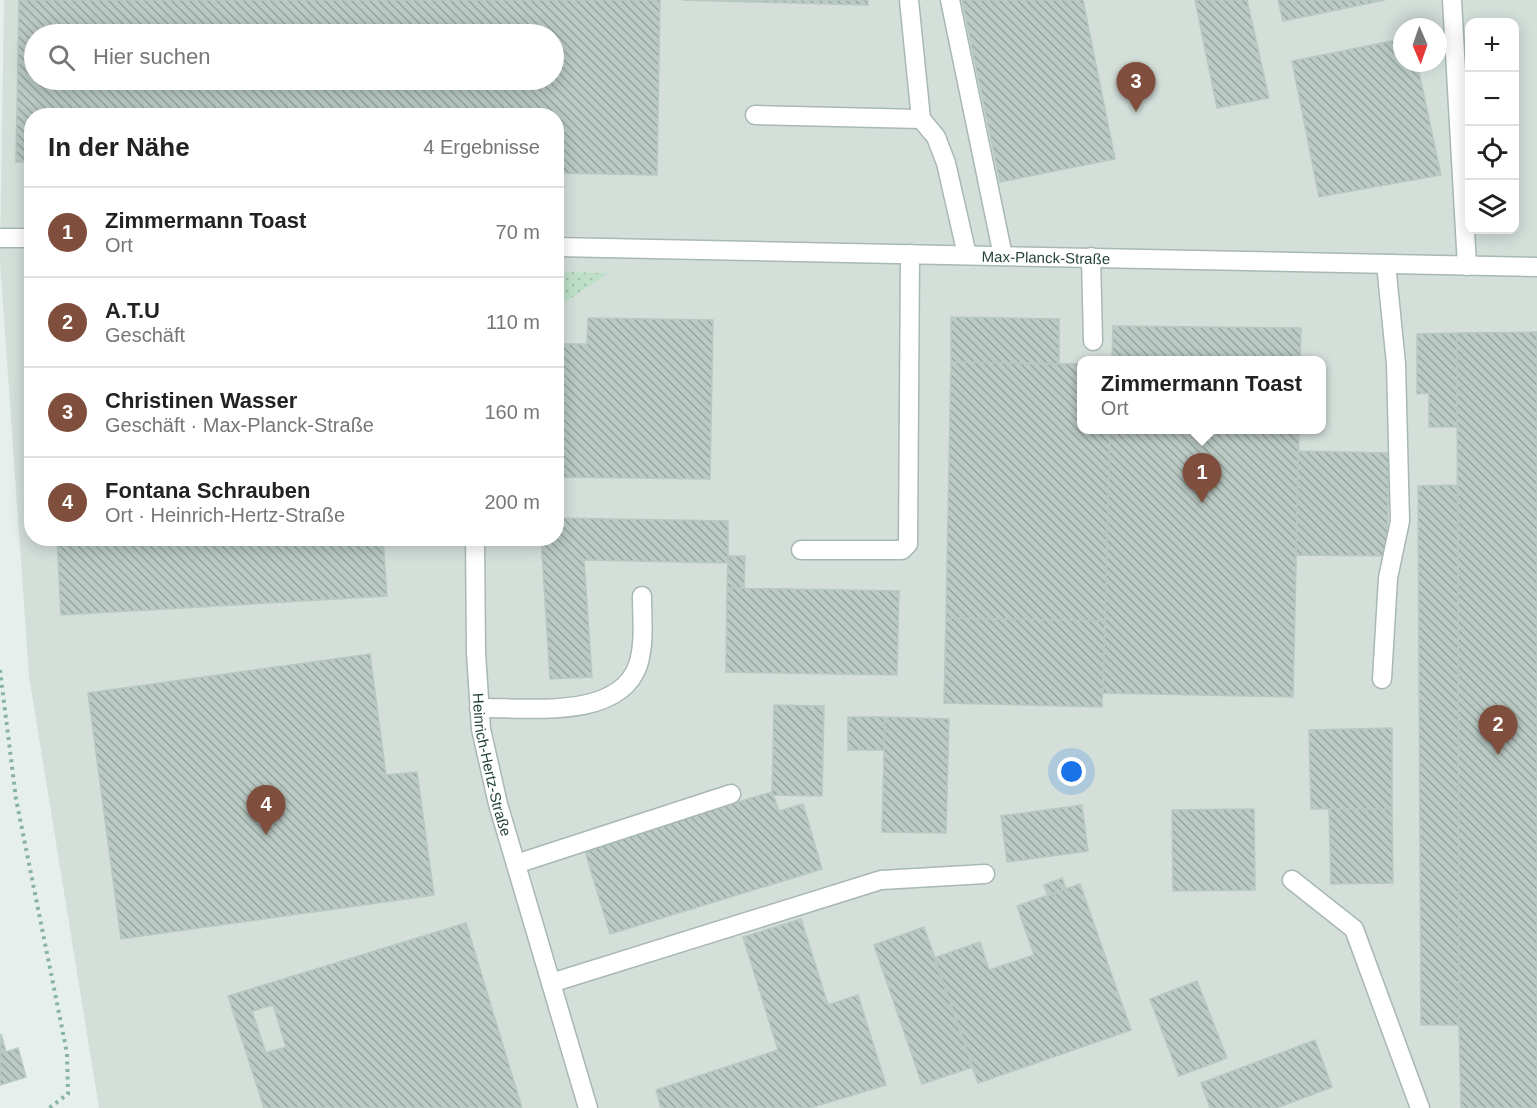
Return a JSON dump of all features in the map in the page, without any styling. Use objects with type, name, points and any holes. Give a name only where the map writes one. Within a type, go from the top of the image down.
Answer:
[{"type":"street","points":[[909,0],[921,119],[936,137],[946,163],[967,255]]},
{"type":"street","points":[[950,0],[1003,256]]},
{"type":"street","points":[[1452,0],[1467,266]]},
{"type":"street","points":[[755,115],[921,119]]},
{"type":"street","points":[[0,238],[24,238]]},
{"type":"street","name":"Max-Planck-Straße","points":[[564,247],[1537,267]]},
{"type":"street","points":[[801,550],[902,550],[908,544],[910,254]]},
{"type":"street","points":[[1091,257],[1093,340]]},
{"type":"street","points":[[1382,679],[1388,578],[1400,521],[1396,364],[1386,264]]},
{"type":"street","name":"Heinrich-Hertz-Straße","points":[[475,546],[479,708],[498,804],[588,1108]]},
{"type":"street","points":[[479,708],[594,705],[614,696],[628,682],[638,667],[642,648],[642,596]]},
{"type":"street","points":[[516,864],[731,794]]},
{"type":"street","points":[[551,983],[881,880],[985,874]]},
{"type":"street","points":[[1292,880],[1354,929],[1420,1108]]},
{"type":"path","points":[[0,670],[16,799],[67,1053],[68,1094],[49,1108]]},
{"type":"shaded area","points":[[4,0],[1537,0],[1537,1108],[99,1108],[29,676],[0,261]]},
{"type":"green space","points":[[564,272],[608,273],[564,303]]},
{"type":"building","points":[[19,0],[660,0],[657,175],[564,173],[564,108],[24,108],[24,162],[16,162]]},
{"type":"building","points":[[682,0],[868,0],[868,5]]},
{"type":"building","points":[[962,0],[1083,0],[1115,159],[1000,182]]},
{"type":"building","points":[[1195,0],[1247,0],[1269,98],[1217,108]]},
{"type":"building","points":[[1278,0],[1385,0],[1283,21]]},
{"type":"building","points":[[1393,41],[1393,72],[1419,72],[1441,175],[1319,197],[1292,61]]},
{"type":"building","points":[[951,317],[1059,319],[1059,364],[951,362]]},
{"type":"building","points":[[588,318],[713,320],[710,479],[564,477],[564,344],[587,344]]},
{"type":"building","points":[[1113,326],[1301,328],[1300,356],[1112,356]]},
{"type":"building","points":[[1537,332],[1537,1108],[1461,1108],[1457,333]]},
{"type":"building","points":[[1457,333],[1457,427],[1429,427],[1429,393],[1417,394],[1417,334]]},
{"type":"building","points":[[951,362],[1077,364],[1077,434],[1110,434],[1105,621],[946,618]]},
{"type":"building","points":[[1110,434],[1299,434],[1293,697],[1103,693]]},
{"type":"building","points":[[1298,451],[1389,453],[1387,556],[1296,555]]},
{"type":"building","points":[[1458,485],[1459,1025],[1421,1025],[1418,486]]},
{"type":"building","points":[[564,518],[728,521],[728,563],[584,560],[592,677],[550,679],[542,546],[564,546]]},
{"type":"building","points":[[57,546],[384,546],[387,596],[61,615]]},
{"type":"building","points":[[728,556],[745,556],[744,588],[727,588]]},
{"type":"building","points":[[727,588],[899,591],[897,675],[726,672]]},
{"type":"building","points":[[946,618],[1105,621],[1102,707],[944,703]]},
{"type":"building","points":[[370,654],[386,775],[417,772],[434,895],[121,939],[88,693]]},
{"type":"building","points":[[774,705],[824,706],[822,796],[772,795]]},
{"type":"building","points":[[848,717],[885,717],[884,750],[848,750]]},
{"type":"building","points":[[885,717],[949,719],[946,833],[882,832]]},
{"type":"building","points":[[1392,728],[1392,809],[1311,809],[1309,730]]},
{"type":"building","points":[[772,792],[779,811],[803,804],[822,869],[610,934],[584,848]]},
{"type":"building","points":[[1082,805],[1088,851],[1007,862],[1001,816]]},
{"type":"building","points":[[1254,809],[1255,890],[1173,891],[1172,810]]},
{"type":"building","points":[[1329,809],[1392,809],[1393,883],[1331,884]]},
{"type":"building","points":[[1062,878],[1066,889],[1048,896],[1044,885]]},
{"type":"building","points":[[1080,884],[1131,1030],[978,1083],[934,958],[980,942],[989,970],[1034,955],[1017,906]]},
{"type":"building","points":[[801,919],[828,1005],[858,995],[886,1085],[810,1108],[661,1108],[656,1090],[778,1050],[743,937]]},
{"type":"building","points":[[466,923],[522,1108],[264,1108],[228,996]],"holes":[[[273,1005],[286,1047],[266,1053],[252,1011]]]},
{"type":"building","points":[[924,927],[973,1067],[922,1084],[874,945]]},
{"type":"building","points":[[1197,981],[1227,1058],[1179,1076],[1150,999]]},
{"type":"building","points":[[1,1034],[6,1052],[18,1048],[26,1077],[0,1085]]},
{"type":"building","points":[[1315,1040],[1332,1087],[1277,1108],[1210,1108],[1201,1083]]},
{"type":"place","name":"Christinen Wasser","points":[[1136,112]]},
{"type":"place","name":"Zimmermann Toast","points":[[1202,503]]},
{"type":"place","name":"A.T.U","points":[[1498,755]]},
{"type":"place","name":"Fontana Schrauben","points":[[266,835]]}]
